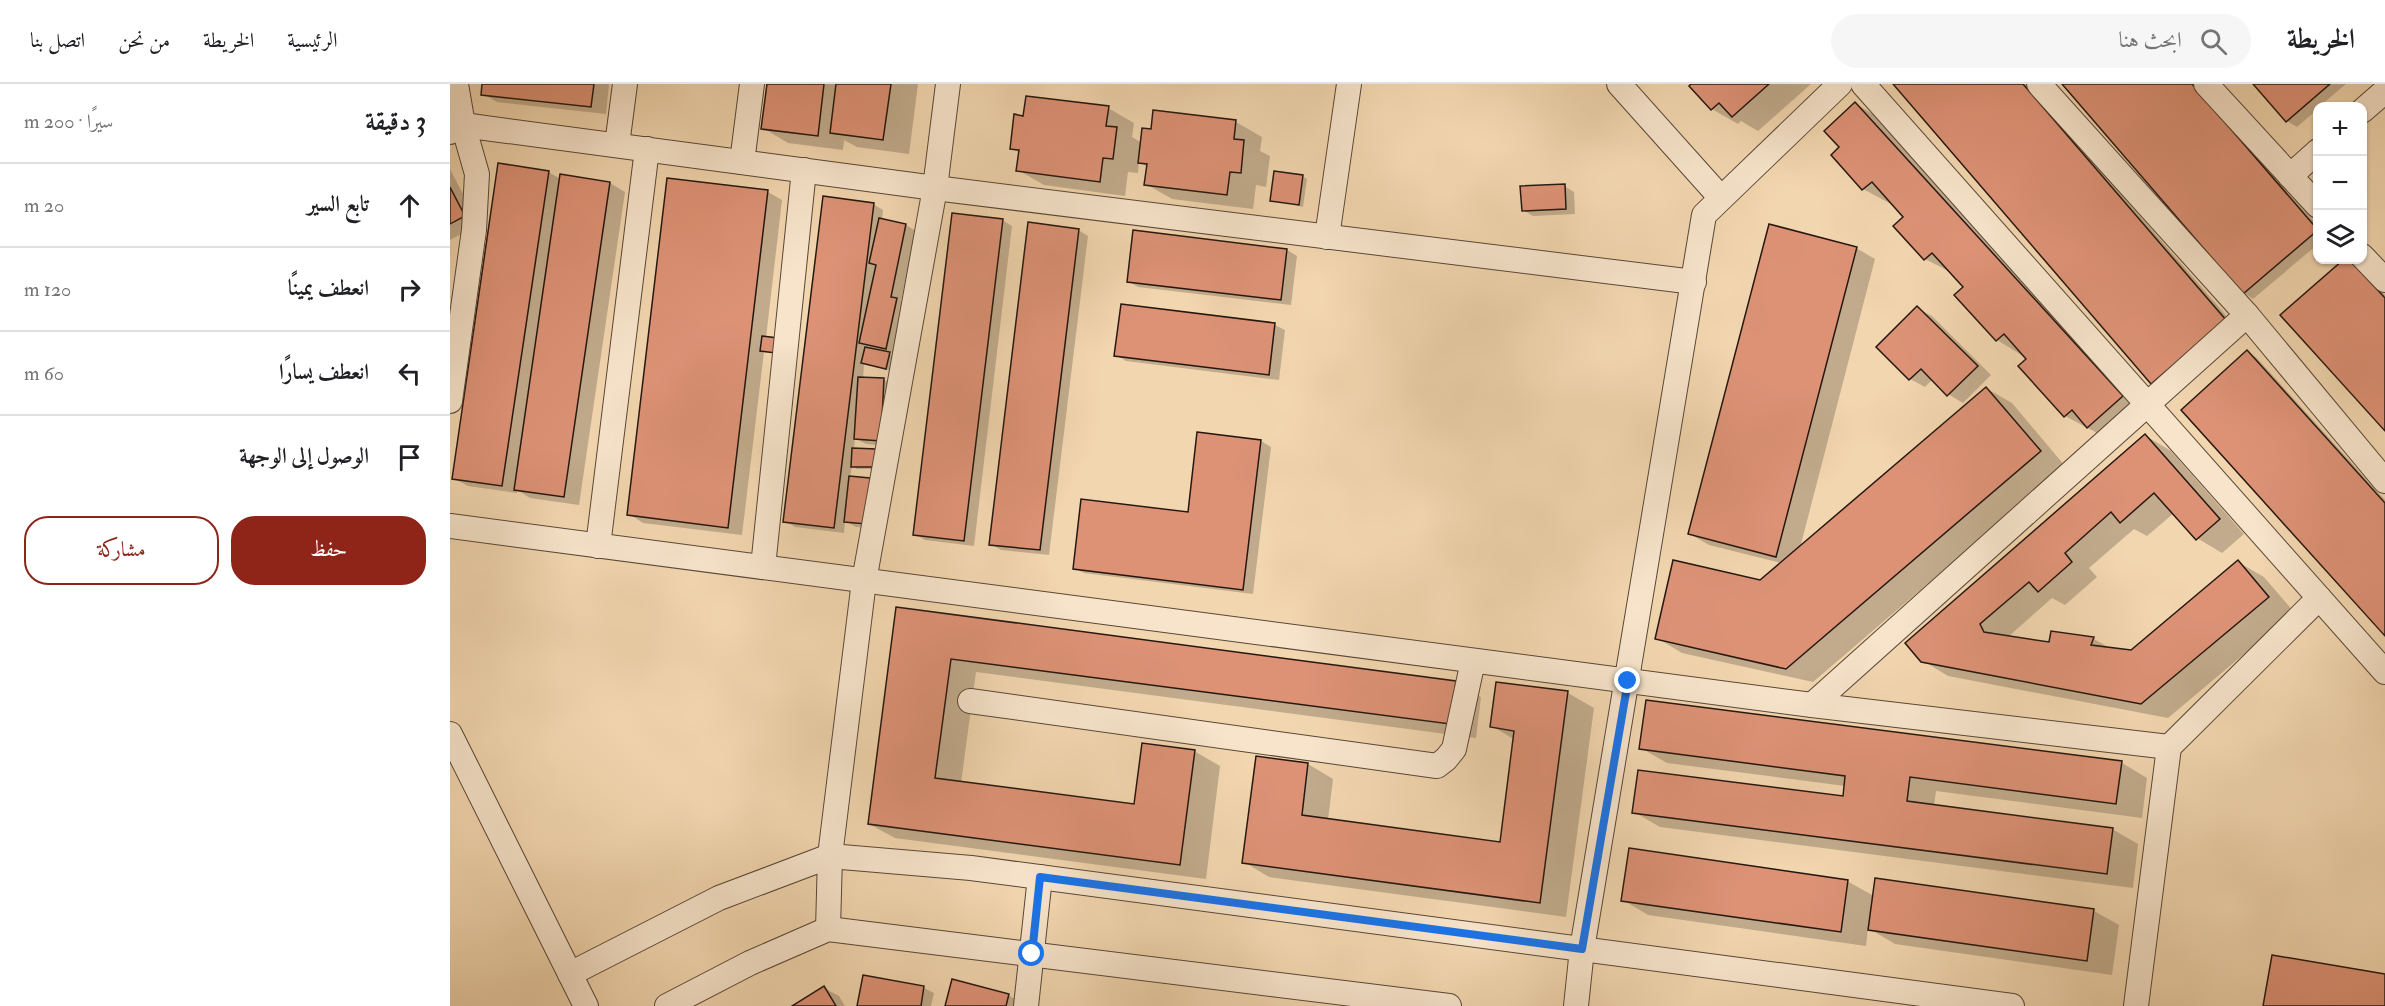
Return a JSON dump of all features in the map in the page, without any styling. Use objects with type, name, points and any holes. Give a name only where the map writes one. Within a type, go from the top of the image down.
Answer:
[{"type":"street","points":[[450,400],[474,230],[477,174],[457,129],[456,84]]},
{"type":"street","points":[[617,145],[625,84]]},
{"type":"street","points":[[742,162],[752,84]]},
{"type":"street","points":[[828,929],[831,856],[864,580],[935,188],[948,84]]},
{"type":"street","points":[[1327,237],[1349,84]]},
{"type":"street","points":[[1619,84],[1721,198]]},
{"type":"street","points":[[1576,1006],[1582,949],[1704,214],[1840,84]]},
{"type":"street","points":[[1863,84],[2385,672]]},
{"type":"street","points":[[2039,84],[2247,315],[2385,481]]},
{"type":"street","points":[[2206,84],[2313,201]]},
{"type":"street","points":[[2367,107],[2385,92]]},
{"type":"street","points":[[457,129],[617,145],[935,188],[1694,282]]},
{"type":"street","points":[[598,546],[647,149]]},
{"type":"street","points":[[2290,176],[2313,156]]},
{"type":"street","points":[[763,567],[804,170]]},
{"type":"street","points":[[2367,261],[2385,280]]},
{"type":"street","points":[[1812,705],[2247,315]]},
{"type":"street","points":[[450,526],[1812,705],[2169,747]]},
{"type":"street","points":[[2136,1006],[2169,747],[2319,598]]},
{"type":"street","points":[[970,700],[1437,766],[1454,749],[1473,661]]},
{"type":"street","points":[[450,734],[586,1006]]},
{"type":"street","points":[[570,974],[719,898],[831,856],[971,868],[2012,1006]]},
{"type":"street","points":[[1026,1006],[1040,877]]},
{"type":"street","points":[[667,1006],[750,963],[828,929],[1449,1006]]},
{"type":"building","points":[[482,84],[594,84],[591,107],[481,95]]},
{"type":"building","points":[[767,84],[824,84],[818,136],[761,129]]},
{"type":"building","points":[[836,84],[891,84],[883,140],[830,133]]},
{"type":"building","points":[[1691,84],[1769,84],[1732,117],[1719,103],[1711,110],[1689,86]]},
{"type":"building","points":[[1893,84],[2023,84],[2226,320],[2151,384]]},
{"type":"building","points":[[2062,84],[2192,84],[2313,224],[2313,234],[2243,294]]},
{"type":"building","points":[[2253,84],[2330,84],[2286,122]]},
{"type":"building","points":[[1026,96],[1109,106],[1106,126],[1117,127],[1113,159],[1103,158],[1100,182],[1016,171],[1019,150],[1010,149],[1014,114],[1023,116]]},
{"type":"building","points":[[1855,102],[2123,396],[2087,428],[2072,410],[2064,417],[2018,366],[2026,359],[2004,334],[1996,341],[1954,295],[1963,287],[1932,253],[1924,260],[1893,226],[1903,217],[1872,182],[1862,190],[1831,155],[1839,147],[1824,131]]},
{"type":"building","points":[[1153,110],[1236,120],[1234,139],[1244,140],[1241,173],[1230,172],[1227,195],[1144,185],[1147,164],[1138,163],[1142,128],[1151,129]]},
{"type":"building","points":[[498,163],[549,171],[502,486],[452,479]]},
{"type":"building","points":[[1274,171],[1303,175],[1299,205],[1270,201]]},
{"type":"building","points":[[560,174],[610,182],[564,497],[514,490]]},
{"type":"building","points":[[667,178],[768,190],[728,528],[627,515]]},
{"type":"building","points":[[1565,184],[1566,209],[1522,211],[1520,186]]},
{"type":"building","points":[[450,187],[465,216],[450,224]]},
{"type":"building","points":[[823,196],[874,203],[834,528],[783,522]]},
{"type":"building","points":[[952,213],[1003,219],[964,541],[913,535]]},
{"type":"building","points":[[879,218],[906,224],[891,297],[897,298],[886,349],[859,343],[876,265],[869,263]]},
{"type":"building","points":[[1028,222],[1079,229],[1040,550],[989,545]]},
{"type":"building","points":[[1769,224],[1857,247],[1776,557],[1688,534]]},
{"type":"building","points":[[1133,230],[1287,249],[1281,300],[1127,282]]},
{"type":"building","points":[[2338,264],[2354,264],[2385,298],[2385,431],[2280,315]]},
{"type":"building","points":[[1121,304],[1275,323],[1269,375],[1114,356]]},
{"type":"building","points":[[1917,306],[1978,366],[1947,396],[1921,369],[1909,380],[1876,347]]},
{"type":"building","points":[[762,336],[786,339],[784,354],[760,351]]},
{"type":"building","points":[[865,347],[890,352],[886,369],[861,363]]},
{"type":"building","points":[[2247,350],[2385,503],[2385,636],[2181,410]]},
{"type":"building","points":[[858,377],[884,378],[881,441],[854,439]]},
{"type":"building","points":[[1986,387],[2041,451],[1786,669],[1655,639],[1673,560],[1760,580]]},
{"type":"building","points":[[1197,432],[1261,440],[1243,590],[1073,569],[1081,499],[1188,512]]},
{"type":"building","points":[[2145,434],[2220,519],[2196,540],[2154,493],[2120,523],[2111,512],[2065,553],[2072,562],[2038,592],[2029,582],[1980,624],[1984,632],[2049,642],[2051,631],[2094,637],[2091,645],[2131,650],[2238,560],[2269,597],[2141,704],[1921,662],[1905,643]]},
{"type":"building","points":[[852,448],[876,449],[876,467],[851,467]]},
{"type":"building","points":[[849,476],[870,478],[867,524],[844,522]]},
{"type":"building","points":[[896,607],[1456,681],[1450,724],[951,659],[935,778],[1134,804],[1142,743],[1195,750],[1180,865],[868,824]]},
{"type":"building","points":[[1496,682],[1568,691],[1540,903],[1242,863],[1256,756],[1308,763],[1302,815],[1500,842],[1514,731],[1490,727]]},
{"type":"building","points":[[1646,700],[2122,761],[2116,804],[1910,777],[1907,801],[2113,828],[2107,874],[1632,813],[1638,770],[1843,796],[1845,776],[1639,749]]},
{"type":"building","points":[[1629,848],[1848,880],[1841,932],[1621,901]]},
{"type":"building","points":[[1875,878],[2094,909],[2087,961],[1868,930]]},
{"type":"building","points":[[2272,955],[2385,974],[2385,1006],[2263,1006]]},
{"type":"building","points":[[863,975],[924,986],[921,1006],[857,1006]]},
{"type":"building","points":[[952,979],[1009,994],[1006,1006],[945,1006]]},
{"type":"building","points":[[824,986],[836,1006],[792,1006]]},
{"type":"route","points":[[1032,954],[1040,877],[1582,949],[1628,681]]}]
